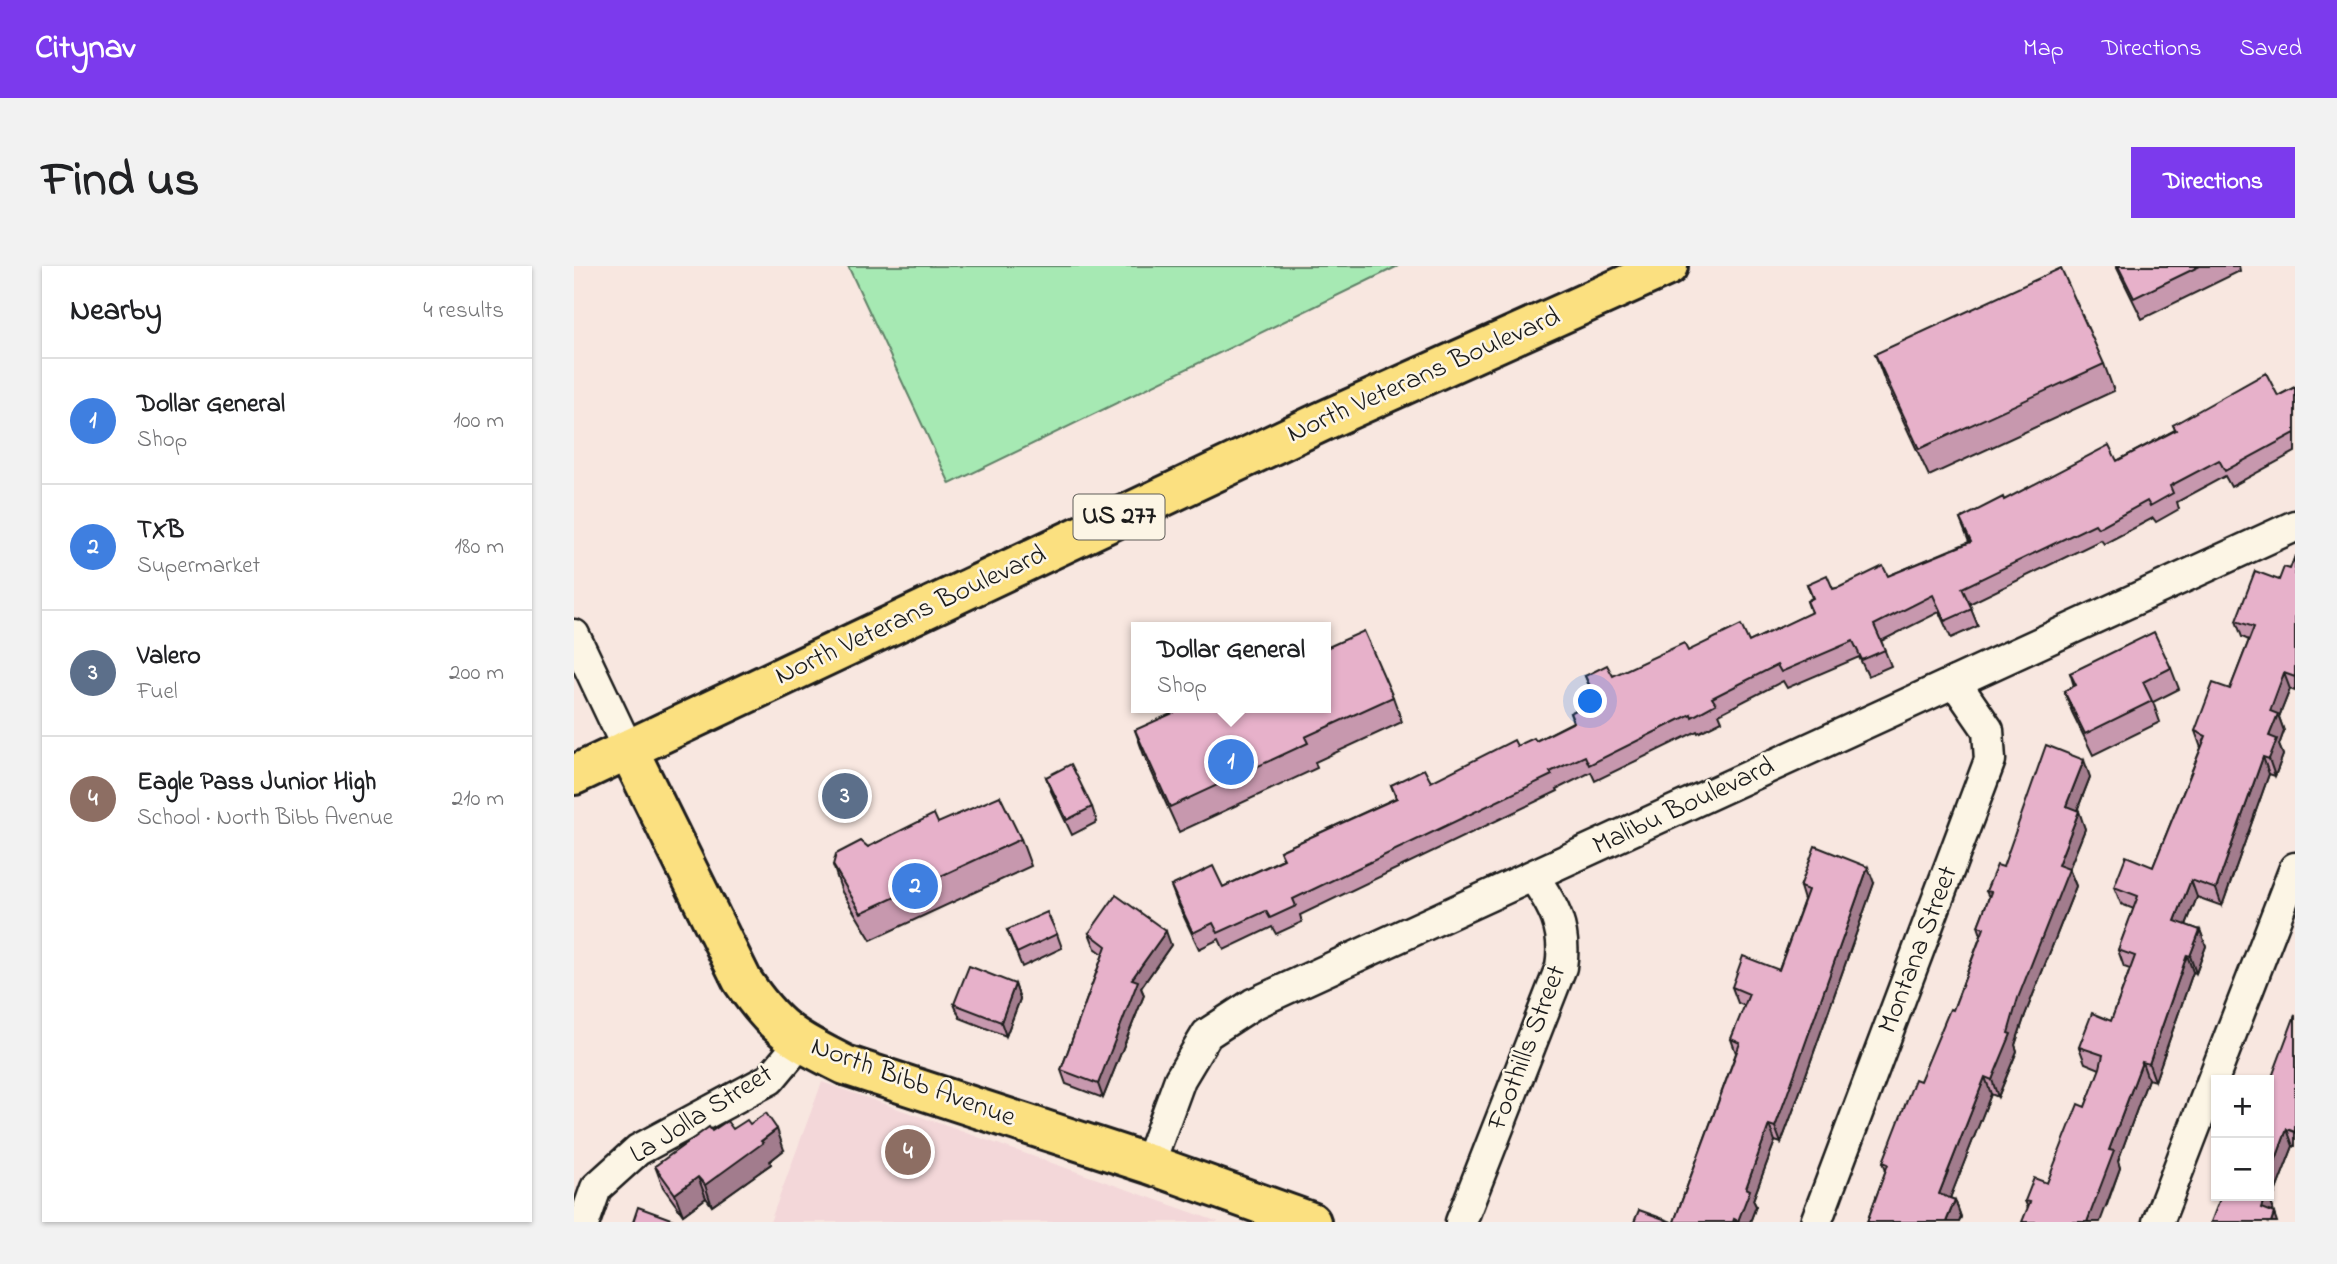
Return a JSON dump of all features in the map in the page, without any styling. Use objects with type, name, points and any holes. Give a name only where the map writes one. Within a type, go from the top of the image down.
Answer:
[{"type":"main road","name":"North Veterans Boulevard","points":[[574,775],[1321,422],[1668,266]]},
{"type":"main road","name":"North Bibb Avenue","points":[[628,749],[742,980],[765,1015],[800,1043],[845,1065],[1149,1164],[1311,1222]]},
{"type":"street","name":"Malibu Boulevard","points":[[1149,1164],[1180,1079],[1207,1034],[1253,1004],[2295,526]]},
{"type":"street","points":[[574,635],[628,749]]},
{"type":"street","name":"Montana Street","points":[[1816,1222],[1990,760],[1988,730],[1955,682]]},
{"type":"street","points":[[2158,1222],[2295,869]]},
{"type":"street","name":"Foothills Street","points":[[1461,1222],[1561,967],[1565,943],[1549,902],[1533,876]]},
{"type":"street","name":"La Jolla Street","points":[[584,1222],[596,1188],[638,1150],[770,1079],[800,1043]]},
{"type":"shaded area","points":[[822,1082],[1219,1222],[770,1222]]},
{"type":"green space","points":[[848,266],[1398,266],[950,484]]},
{"type":"building","points":[[2118,266],[2200,266],[2134,298]]},
{"type":"building","points":[[2061,268],[2104,364],[1919,449],[1875,354]]},
{"type":"building","points":[[2266,373],[2278,396],[2295,387],[2295,433],[2225,471],[2219,460],[2170,486],[2173,493],[2150,506],[2147,501],[2098,528],[2095,524],[1962,588],[1972,609],[1945,621],[1933,595],[1874,625],[1885,650],[1862,660],[1853,641],[1781,672],[1777,665],[1712,698],[1716,704],[1692,717],[1691,714],[1589,765],[1585,756],[1550,772],[1552,775],[1293,899],[1296,906],[1270,918],[1266,911],[1218,933],[1213,923],[1193,933],[1171,886],[1213,866],[1223,887],[1284,859],[1280,851],[1397,798],[1391,785],[1424,769],[1431,782],[1514,740],[1517,746],[1534,738],[1536,741],[1574,722],[1570,713],[1597,700],[1585,676],[1607,665],[1613,676],[1684,643],[1688,651],[1741,625],[1749,642],[1812,612],[1807,601],[1813,598],[1807,584],[1827,575],[1833,589],[1883,566],[1888,576],[1971,542],[1960,519],[2003,497],[2004,500],[2109,445],[2117,461],[2176,430],[2173,425]]},
{"type":"building","points":[[2295,556],[2295,677],[2284,673],[2270,711],[2278,714],[2269,736],[2277,739],[2269,759],[2263,757],[2216,889],[2191,880],[2175,921],[2200,930],[2190,956],[2187,955],[2149,1064],[2142,1062],[2109,1150],[2114,1151],[2087,1222],[2022,1222],[2030,1202],[2025,1201],[2034,1178],[2047,1183],[2078,1104],[2085,1107],[2100,1068],[2103,1055],[2079,1047],[2092,1013],[2111,1021],[2135,956],[2118,950],[2138,896],[2114,887],[2126,856],[2153,867],[2206,736],[2195,731],[2213,683],[2230,689],[2254,627],[2236,621],[2255,571],[2279,580],[2284,567],[2290,569]]},
{"type":"building","points":[[1364,631],[1393,697],[1305,737],[1308,743],[1170,807],[1135,730],[1173,713],[1331,713],[1331,646]]},
{"type":"building","points":[[2154,632],[2171,668],[2143,682],[2152,701],[2085,734],[2064,691],[2076,685],[2070,673]]},
{"type":"building","points":[[2046,745],[2084,760],[2066,806],[2079,811],[2058,865],[2069,869],[2018,998],[2008,1033],[2011,1034],[1992,1080],[1985,1077],[1939,1194],[1955,1200],[1946,1222],[1867,1222],[1888,1164],[1883,1162],[1915,1079],[1920,1081],[1950,1009],[1953,1010],[1984,928],[1978,926],[1991,892],[1986,891],[1997,865],[2003,867]]},
{"type":"building","points":[[1071,764],[1092,807],[1067,820],[1046,777]]},
{"type":"building","points":[[1000,796],[1021,839],[861,913],[833,865],[836,854],[861,841],[868,847],[934,814],[938,823]]},
{"type":"building","points":[[1815,846],[1868,867],[1775,1127],[1769,1125],[1746,1188],[1750,1190],[1738,1221],[1674,1222],[1740,1043],[1731,1039],[1749,994],[1732,987],[1743,956],[1779,970],[1808,890],[1800,887]]},
{"type":"building","points":[[1116,895],[1166,931],[1132,979],[1138,981],[1098,1084],[1061,1070],[1106,946],[1089,933]]},
{"type":"building","points":[[1047,912],[1057,934],[1017,953],[1007,930]]},
{"type":"building","points":[[969,966],[1015,984],[1001,1022],[954,1004]]},
{"type":"building","points":[[2295,1015],[2295,1132],[2287,1129],[2274,1164],[2274,1075]]},
{"type":"building","points":[[766,1113],[777,1129],[761,1141],[763,1143],[705,1185],[698,1177],[675,1194],[655,1166],[709,1127],[712,1131],[727,1121],[733,1129],[747,1120],[750,1124]]},
{"type":"building","points":[[2219,1201],[2263,1201],[2261,1208],[2274,1213],[2271,1222],[2211,1222]]},
{"type":"building","points":[[638,1207],[679,1222],[633,1222]]},
{"type":"building","points":[[1639,1210],[1672,1222],[1634,1222]]},
{"type":"place","name":"Dollar General","points":[[1231,762]]},
{"type":"place","name":"Valero","points":[[845,796]]},
{"type":"place","name":"TXB","points":[[915,886]]},
{"type":"place","name":"Eagle Pass Junior High","points":[[908,1152]]}]
